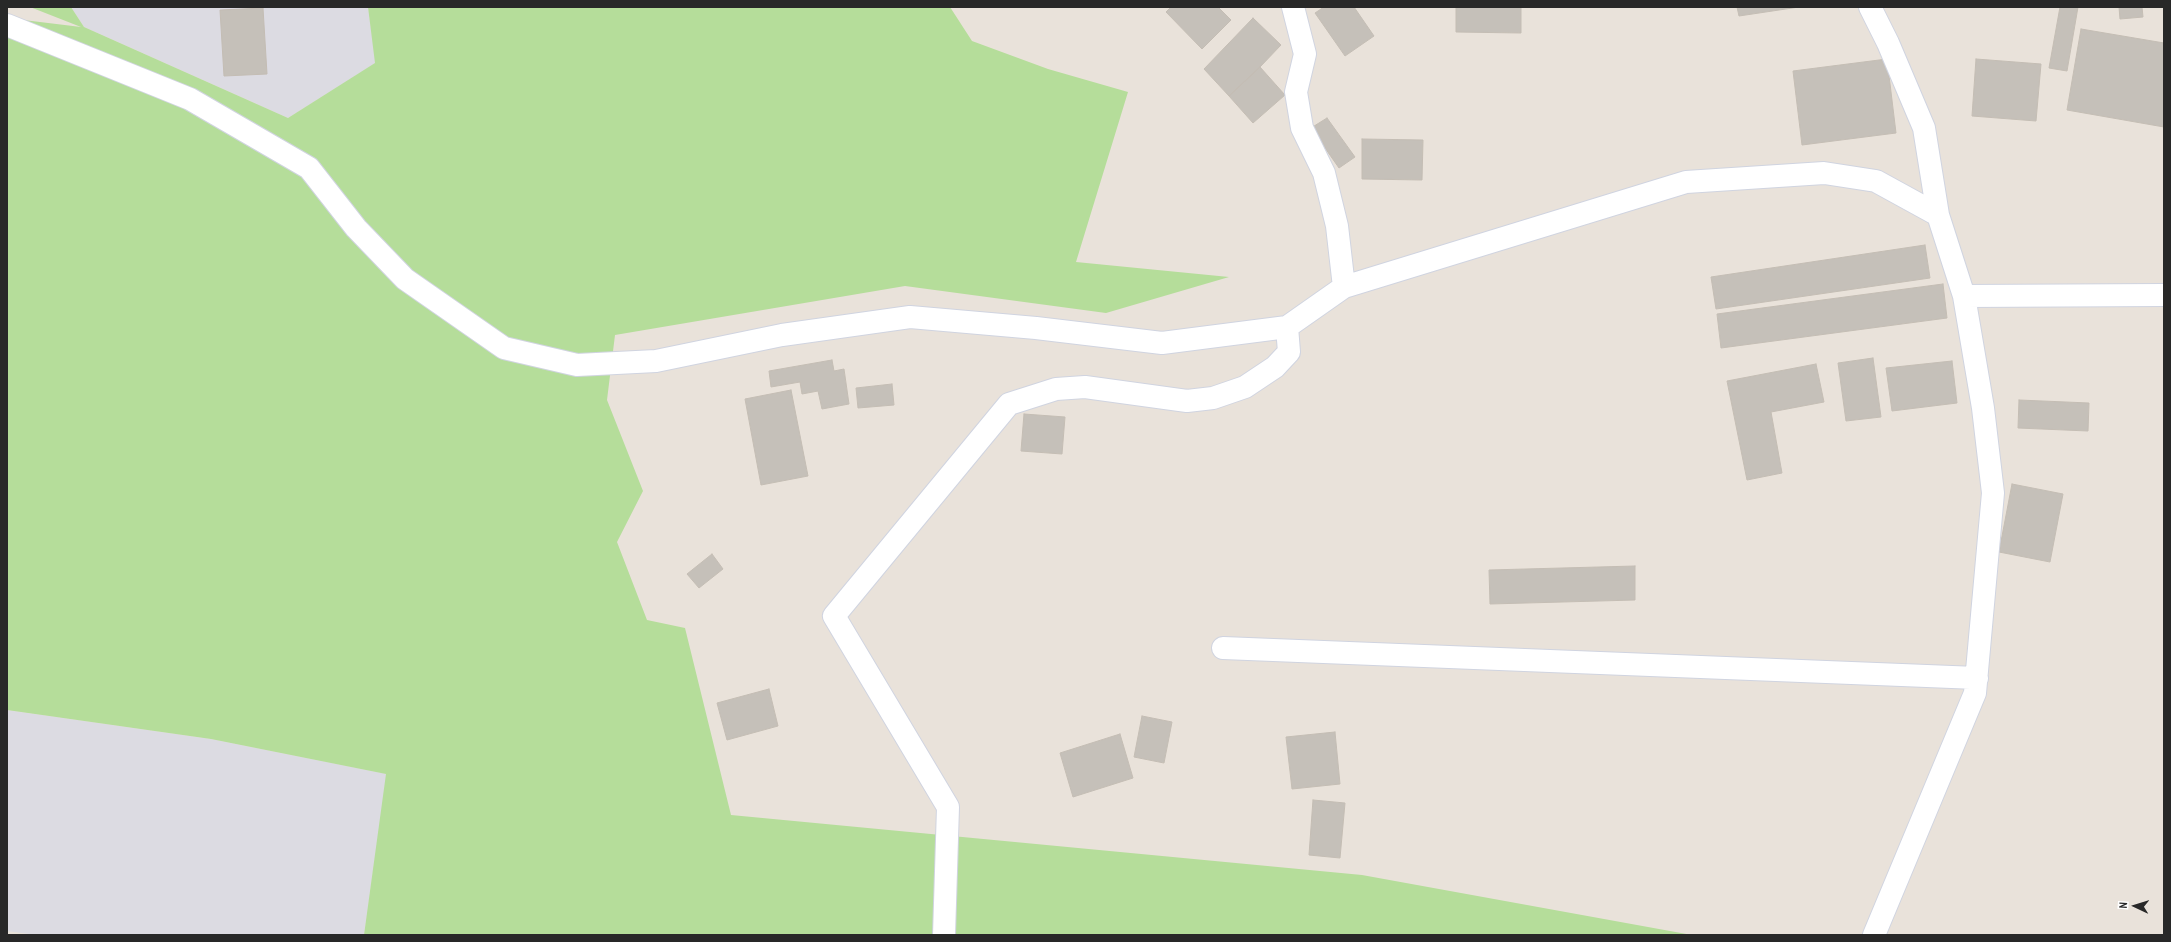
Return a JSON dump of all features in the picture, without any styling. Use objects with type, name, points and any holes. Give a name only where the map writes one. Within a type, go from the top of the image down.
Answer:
[{"type":"street","points":[[1293,7],[1305,54],[1296,92],[1302,128],[1324,173],[1337,226],[1344,287]]},
{"type":"street","points":[[1870,7],[1888,42],[1924,128],[1938,215],[1964,296],[1983,408],[1993,493],[1975,693],[1874,935]]},
{"type":"street","points":[[7,24],[190,100],[309,168],[356,228],[405,279],[504,348],[577,365],[656,361],[782,335],[910,317],[1036,328],[1162,342],[1287,327],[1344,287],[1686,182],[1824,173],[1876,181],[1938,215]]},
{"type":"street","points":[[1964,296],[2164,295]]},
{"type":"street","points":[[944,935],[948,807],[834,616],[1010,404],[1056,389],[1085,387],[1187,401],[1213,398],[1245,387],[1275,367],[1289,352],[1287,327]]},
{"type":"street","points":[[1222,648],[1977,678]]},
{"type":"shaded area","points":[[71,7],[368,7],[376,63],[288,118],[84,27]]},
{"type":"shaded area","points":[[7,710],[211,739],[387,774],[364,935],[36,935],[7,931]]},
{"type":"green space","points":[[30,7],[71,7],[84,27],[288,118],[375,63],[368,7],[950,7],[972,41],[1048,69],[1128,92],[1076,262],[1229,277],[1106,313],[905,286],[615,335],[607,400],[643,491],[617,542],[647,620],[685,628],[731,815],[1362,875],[1692,935],[364,935],[386,774],[211,739],[7,710],[7,18],[81,27]]},
{"type":"building","points":[[1171,7],[1218,7],[1231,20],[1202,49],[1166,12]]},
{"type":"building","points":[[1324,7],[1354,7],[1374,36],[1345,56],[1315,13]]},
{"type":"building","points":[[1456,7],[1521,7],[1521,33],[1456,32]]},
{"type":"building","points":[[1737,7],[1799,7],[1739,16]]},
{"type":"building","points":[[2060,7],[2078,7],[2067,71],[2049,68]]},
{"type":"building","points":[[2119,7],[2142,7],[2143,17],[2120,19]]},
{"type":"building","points":[[263,8],[267,74],[224,76],[220,10]]},
{"type":"building","points":[[1253,18],[1281,45],[1229,96],[1204,69]]},
{"type":"building","points":[[2081,29],[2164,43],[2164,127],[2067,110]]},
{"type":"building","points":[[1887,59],[1896,133],[1802,145],[1793,71]]},
{"type":"building","points":[[1976,59],[2041,64],[2036,121],[1972,116]]},
{"type":"building","points":[[1260,67],[1285,95],[1253,123],[1229,96]]},
{"type":"building","points":[[1327,118],[1355,157],[1339,168],[1311,128]]},
{"type":"building","points":[[1362,139],[1423,140],[1422,180],[1362,179]]},
{"type":"building","points":[[1925,245],[1930,278],[1716,309],[1711,277]]},
{"type":"building","points":[[1943,284],[1947,318],[1721,348],[1717,314]]},
{"type":"building","points":[[1873,358],[1881,417],[1846,421],[1838,363]]},
{"type":"building","points":[[832,360],[834,371],[844,369],[849,404],[822,409],[818,391],[802,394],[800,382],[771,387],[769,371]]},
{"type":"building","points":[[1952,361],[1957,403],[1892,411],[1886,368]]},
{"type":"building","points":[[1816,364],[1824,402],[1771,412],[1782,473],[1747,480],[1727,381]]},
{"type":"building","points":[[892,384],[894,405],[858,408],[856,388]]},
{"type":"building","points":[[791,390],[808,476],[761,485],[745,399]]},
{"type":"building","points":[[2019,400],[2089,403],[2088,431],[2018,428]]},
{"type":"building","points":[[1024,414],[1065,417],[1062,454],[1021,451]]},
{"type":"building","points":[[2012,484],[2063,494],[2050,562],[1999,552]]},
{"type":"building","points":[[712,554],[723,569],[699,588],[687,574]]},
{"type":"building","points":[[1635,566],[1635,600],[1490,604],[1489,570]]},
{"type":"building","points":[[769,689],[778,726],[727,740],[717,703]]},
{"type":"building","points":[[1142,716],[1172,722],[1164,763],[1134,757]]},
{"type":"building","points":[[1335,732],[1340,784],[1292,789],[1286,737]]},
{"type":"building","points":[[1120,734],[1133,778],[1073,797],[1060,753]]},
{"type":"building","points":[[1313,800],[1345,803],[1340,858],[1309,855]]}]
